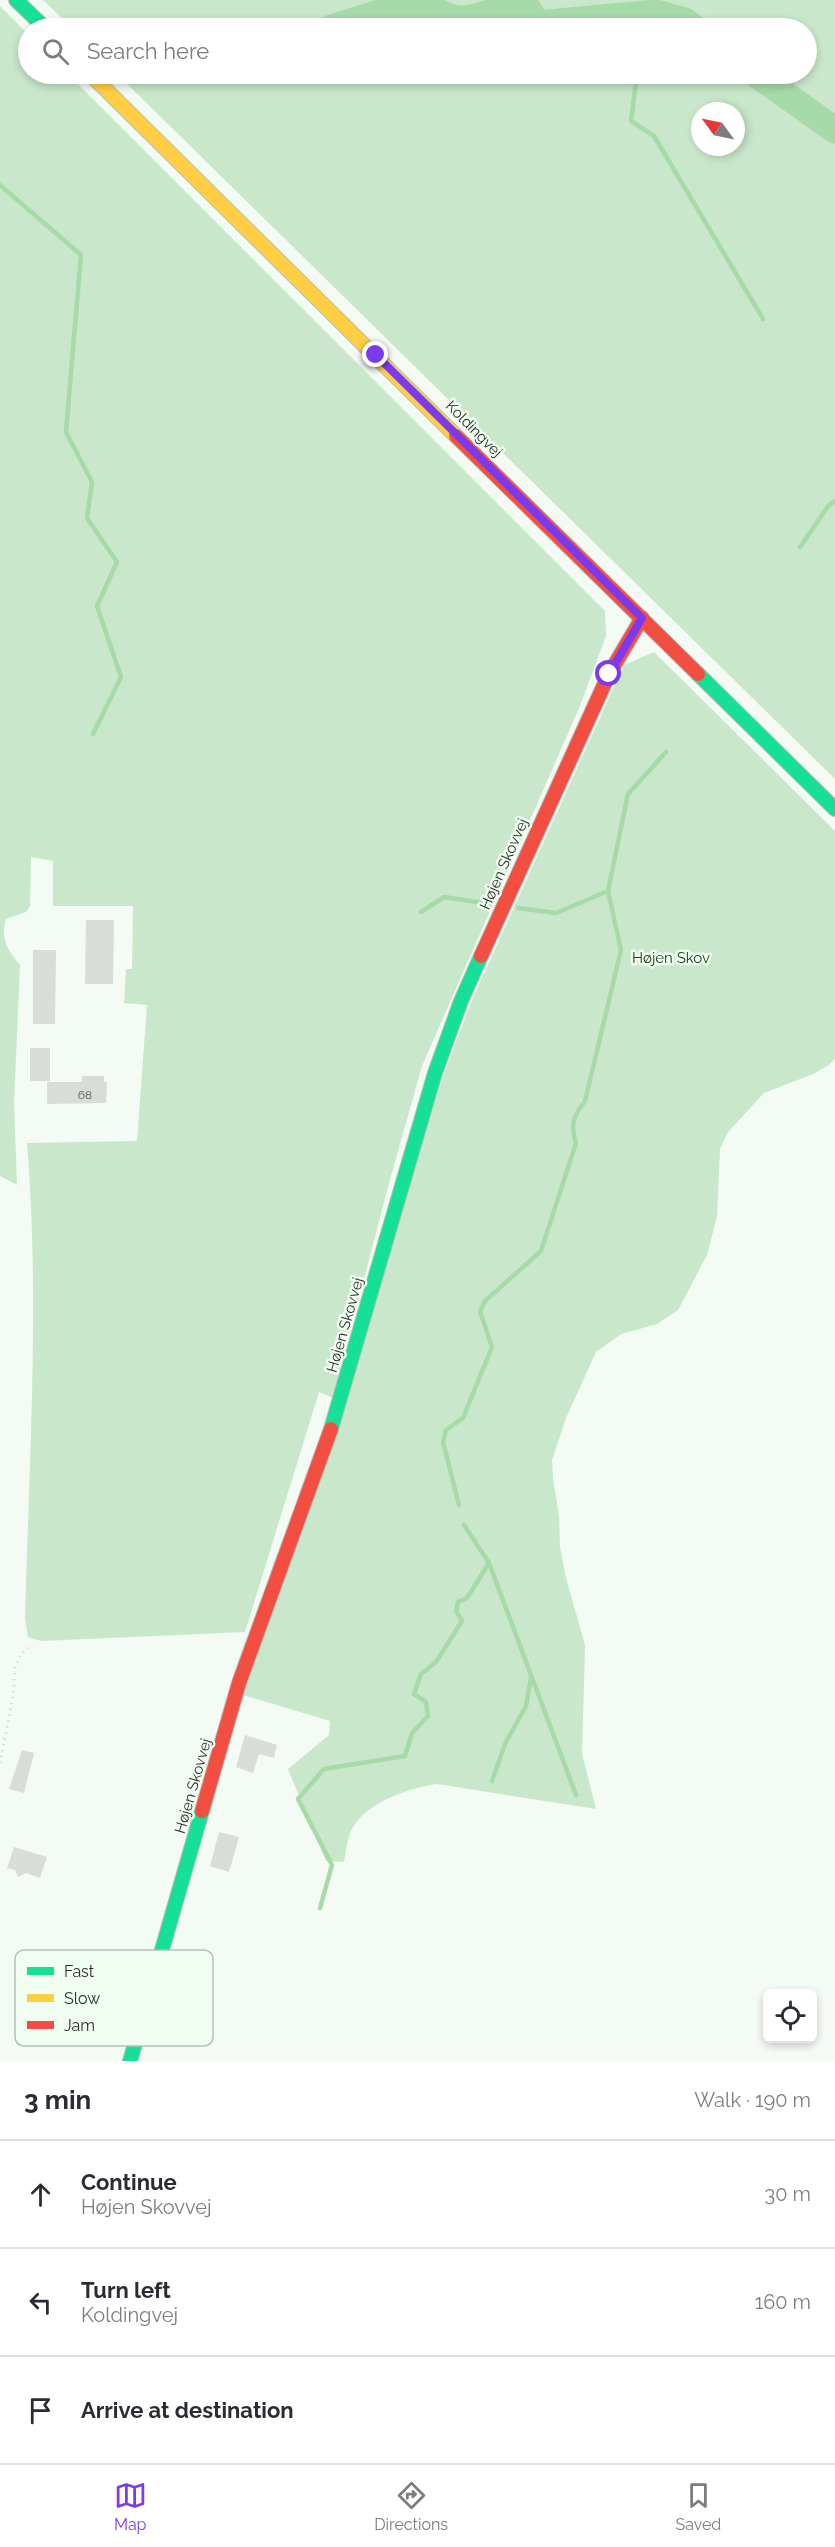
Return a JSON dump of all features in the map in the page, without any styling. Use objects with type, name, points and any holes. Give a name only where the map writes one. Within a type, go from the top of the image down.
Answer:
[{"type":"street","points":[[16,0],[35,18]]},
{"type":"street","name":"Koldingvej","points":[[100,84],[835,809]]},
{"type":"street","name":"Højen Skovvej","points":[[162,1950],[239,1683],[335,1418],[435,1073],[460,1001],[604,685],[642,618]]},
{"type":"street","name":"Højen Skovvej","points":[[130,2061],[134,2046]]},
{"type":"path","points":[[200,0],[218,0]]},
{"type":"path","points":[[691,0],[717,18]]},
{"type":"path","points":[[804,84],[835,107]]},
{"type":"path","points":[[0,154],[28,170],[67,203],[137,255],[203,285],[248,302],[358,366],[376,355]]},
{"type":"path","points":[[0,1763],[12,1706],[15,1668],[20,1655],[28,1648]]},
{"type":"green space","points":[[43,0],[835,0],[835,779],[127,84],[817,84],[817,18],[62,18]]},
{"type":"green space","points":[[0,6],[18,24],[18,84],[78,84],[605,611],[606,636],[580,706],[422,1066],[333,1398],[319,1392],[245,1632],[41,1641],[28,1637],[25,1619],[31,1440],[33,1262],[27,1143],[137,1141],[147,1005],[124,1003],[126,969],[132,969],[133,906],[53,906],[53,861],[31,857],[30,906],[26,912],[6,919],[4,926],[6,944],[20,965],[14,1103],[17,1185],[0,1176]]},
{"type":"green space","name":"Højen Skov","points":[[654,652],[835,831],[835,1058],[829,1065],[813,1074],[764,1093],[728,1132],[720,1149],[717,1216],[707,1255],[678,1310],[657,1324],[621,1334],[596,1352],[566,1418],[552,1460],[559,1516],[560,1547],[566,1578],[585,1645],[582,1754],[596,1809],[437,1784],[426,1786],[389,1798],[367,1811],[352,1829],[344,1862],[326,1861],[288,1769],[329,1735],[330,1721],[243,1695],[446,1068],[473,998],[624,665]]},
{"type":"building","points":[[86,920],[114,920],[113,984],[85,984]]},
{"type":"building","points":[[33,950],[56,950],[55,1024],[33,1024]]},
{"type":"building","points":[[30,1048],[50,1048],[50,1081],[30,1081]]},
{"type":"building","points":[[82,1076],[104,1076],[104,1082],[107,1082],[106,1103],[47,1104],[47,1082],[82,1082]]},
{"type":"building","points":[[245,1735],[277,1745],[274,1758],[259,1754],[253,1773],[236,1767]]},
{"type":"building","points":[[22,1750],[34,1753],[24,1793],[9,1789]]},
{"type":"building","points":[[219,1832],[239,1837],[229,1872],[210,1866]]},
{"type":"building","points":[[14,1847],[47,1857],[40,1878],[26,1873],[18,1877],[15,1870],[7,1868]]},
{"type":"waterway","points":[[365,18],[409,5],[423,6],[452,18]]},
{"type":"waterway","points":[[473,18],[511,8],[528,9],[533,18]]},
{"type":"waterway","points":[[686,18],[688,12]]},
{"type":"waterway","points":[[602,18],[656,13],[674,18]]},
{"type":"waterway","points":[[636,84],[631,121],[654,136],[763,319]]},
{"type":"waterway","points":[[770,84],[835,130]]},
{"type":"waterway","points":[[0,185],[81,255],[66,432],[92,482],[87,518],[117,562],[97,606],[121,677],[93,734]]},
{"type":"waterway","points":[[800,547],[829,505],[835,501]]},
{"type":"waterway","points":[[459,1505],[443,1442],[446,1430],[463,1418],[492,1347],[480,1311],[485,1301],[541,1251],[576,1143],[573,1130],[574,1120],[585,1101],[621,950],[608,891],[628,794],[666,752]]},
{"type":"waterway","points":[[518,908],[556,913],[608,891]]},
{"type":"waterway","points":[[421,912],[444,897],[490,904]]},
{"type":"waterway","points":[[464,1525],[489,1563],[576,1795]]},
{"type":"waterway","points":[[320,1908],[332,1865],[298,1799],[324,1769],[405,1756],[412,1733],[428,1716],[426,1702],[414,1694],[421,1674],[436,1662],[462,1621],[456,1611],[458,1602],[467,1598],[489,1563]]},
{"type":"waterway","points":[[492,1781],[505,1744],[526,1706],[531,1678]]},
{"type":"traffic: fast","points":[[16,0],[35,18]]},
{"type":"traffic: fast","points":[[698,674],[835,809]]},
{"type":"traffic: fast","points":[[331,1429],[435,1073],[461,1001],[481,956]]},
{"type":"traffic: fast","points":[[162,1950],[202,1811]]},
{"type":"traffic: fast","points":[[130,2061],[134,2046]]},
{"type":"traffic: slow","points":[[100,84],[456,436]]},
{"type":"traffic: jam","points":[[456,436],[698,674]]},
{"type":"traffic: jam","points":[[481,956],[609,674],[642,618]]},
{"type":"traffic: jam","points":[[202,1811],[239,1683],[331,1429]]},
{"type":"route","points":[[376,355],[642,618],[609,674]]}]
